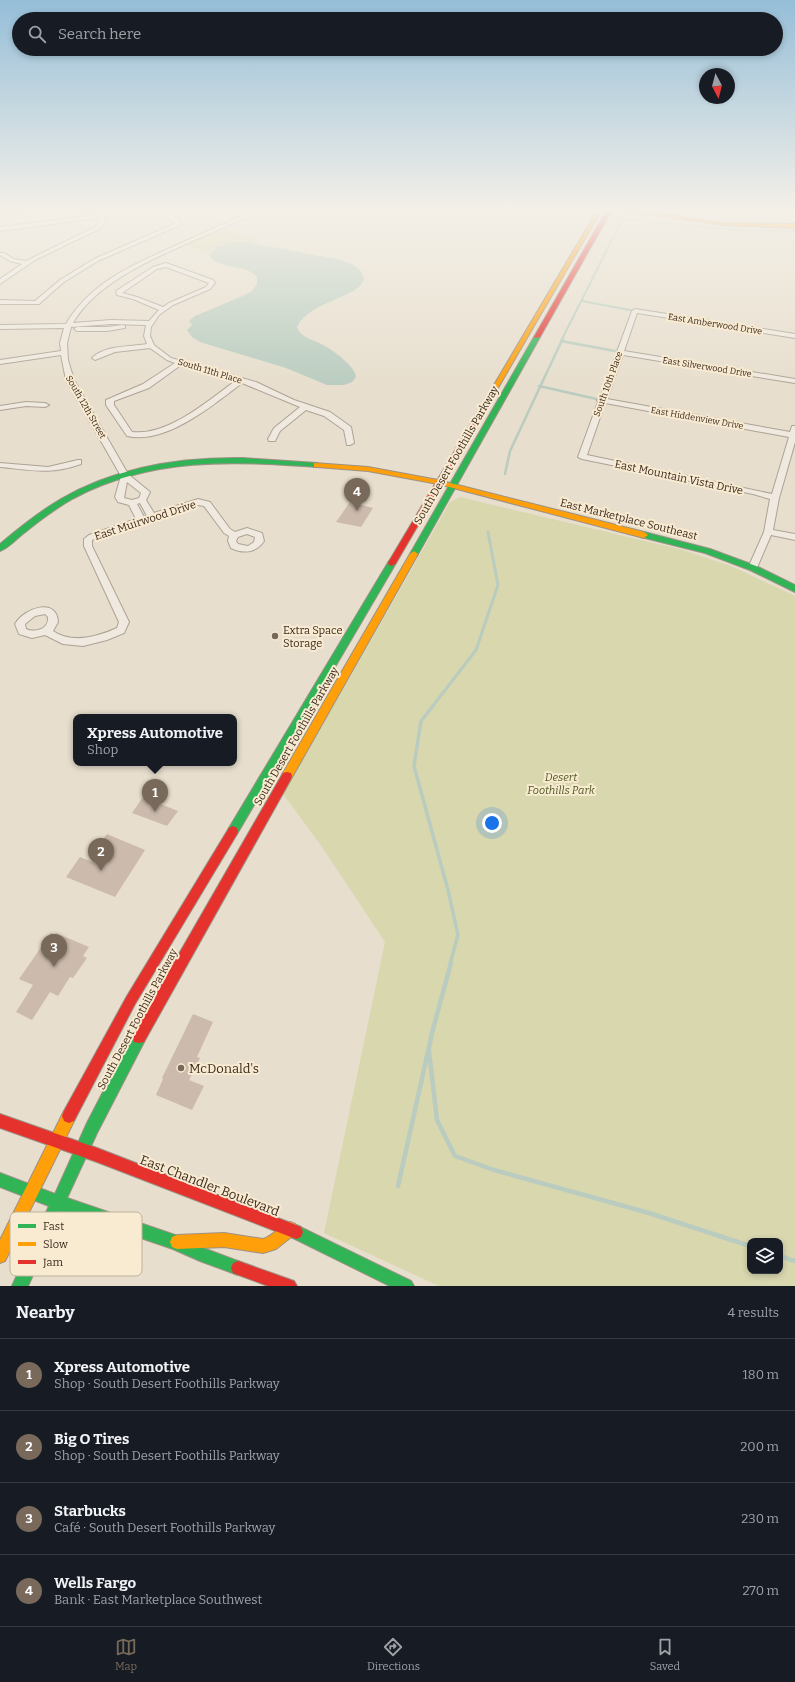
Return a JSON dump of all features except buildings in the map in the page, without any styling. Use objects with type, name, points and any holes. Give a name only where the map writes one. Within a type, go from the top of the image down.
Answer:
[{"type":"street","points":[[0,282],[20,268]]},
{"type":"street","points":[[0,302],[37,303],[62,281],[83,268]]},
{"type":"street","name":"South 12th Street","points":[[130,268],[88,297],[75,313],[68,326],[62,353],[64,367],[70,380],[125,476],[144,489],[146,495],[142,500],[152,517]]},
{"type":"street","points":[[155,268],[125,287],[119,294],[121,296],[135,298],[162,309]]},
{"type":"street","points":[[95,358],[103,353],[116,350],[151,346],[147,336],[148,325],[162,309],[208,288],[212,283],[174,268]]},
{"type":"street","name":"South Desert Foothills Parkway","points":[[20,1212],[56,1140],[131,1000],[355,626],[438,482],[566,268]]},
{"type":"street","name":"South Desert Foothills Parkway","points":[[53,1212],[82,1150],[154,1009],[576,268]]},
{"type":"street","points":[[558,280],[570,281]]},
{"type":"street","name":"East Amberwood Drive","points":[[635,311],[795,336]]},
{"type":"street","name":"South 10th Place","points":[[582,457],[635,311]]},
{"type":"street","points":[[97,329],[100,322]]},
{"type":"street","points":[[0,327],[68,326],[100,322],[148,325]]},
{"type":"street","points":[[68,326],[76,329],[97,329],[148,325]]},
{"type":"street","name":"South 11th Place","points":[[151,346],[169,359],[253,384],[327,414],[348,429],[350,443]]},
{"type":"street","name":"East Silverwood Drive","points":[[620,352],[795,381]]},
{"type":"street","points":[[0,362],[62,353]]},
{"type":"street","points":[[181,362],[146,386],[110,400],[110,405],[130,434],[136,436],[153,432],[189,418],[240,381]]},
{"type":"street","name":"East Hiddenview Drive","points":[[602,400],[794,432]]},
{"type":"street","points":[[0,408],[26,404],[45,405]]},
{"type":"street","points":[[272,439],[276,430],[305,406]]},
{"type":"street","points":[[753,568],[768,532],[775,498],[791,462],[794,432]]},
{"type":"street","name":"East Mountain Vista Drive","points":[[582,457],[754,492],[775,498]]},
{"type":"street","name":"East Marketplace Southeast","points":[[125,476],[166,465],[217,460],[284,462],[350,467],[438,482],[673,541],[753,568],[795,589]]},
{"type":"street","points":[[0,466],[51,470],[61,469],[78,462]]},
{"type":"street","points":[[125,476],[119,496],[123,502],[132,503],[142,500]]},
{"type":"street","points":[[1,546],[24,528],[61,503],[87,489],[125,476]]},
{"type":"street","name":"East Muirwood Drive","points":[[46,631],[52,636],[73,641],[86,642],[107,637],[121,630],[124,622],[88,546],[88,539],[141,520],[203,502],[210,507],[227,531],[234,535]]},
{"type":"street","points":[[132,503],[141,520]]},
{"type":"street","points":[[768,532],[795,537]]},
{"type":"street","name":"East Chandler Boulevard","points":[[0,1121],[56,1140],[290,1229],[406,1286]]},
{"type":"street","points":[[0,1180],[86,1212]]},
{"type":"street","points":[[175,1242],[224,1240],[263,1246],[270,1244],[290,1229]]},
{"type":"street","points":[[142,1231],[175,1242],[200,1254],[289,1286]]},
{"type":"street","name":"South Desert Foothills Parkway","points":[[0,1256],[10,1234]]},
{"type":"street","name":"South Desert Foothills Parkway","points":[[20,1286],[24,1276]]},
{"type":"green space","name":"Desert Foothills Park","points":[[460,497],[683,550],[731,566],[795,596],[795,1286],[439,1286],[324,1233],[385,942],[320,844],[283,794],[450,502]]},
{"type":"shaded area","points":[[239,268],[357,268],[360,271],[364,279],[360,286],[344,296],[312,311],[303,318],[297,327],[305,337],[329,349],[352,368],[356,377],[352,382],[344,385],[327,385],[286,368],[200,342],[192,337],[187,330],[192,325],[189,321],[195,316],[252,291],[257,284],[257,277],[246,270]]},
{"type":"waterway","points":[[562,339],[598,268]]},
{"type":"waterway","points":[[582,301],[635,311]]},
{"type":"waterway","points":[[540,386],[562,341]]},
{"type":"waterway","points":[[562,341],[620,352]]},
{"type":"waterway","points":[[505,474],[510,451],[540,386]]},
{"type":"waterway","points":[[540,386],[601,400]]},
{"type":"waterway","points":[[432,707],[476,650],[498,585],[488,532]]},
{"type":"waterway","points":[[433,706],[421,721],[414,766],[448,890],[458,935],[450,964]]},
{"type":"waterway","points":[[398,1186],[433,1029],[451,963]]},
{"type":"waterway","points":[[429,1051],[437,1120],[455,1156],[494,1170],[649,1213],[747,1245]]},
{"type":"waterway","points":[[783,1257],[795,1261]]},
{"type":"traffic: fast","points":[[414,554],[537,337]]},
{"type":"traffic: fast","points":[[0,548],[31,523],[65,500],[100,484],[142,470],[186,462],[214,460],[317,465]]},
{"type":"traffic: fast","points":[[644,535],[707,551],[753,568],[795,589]]},
{"type":"traffic: fast","points":[[233,831],[392,563]]},
{"type":"traffic: fast","points":[[54,1212],[92,1128],[139,1037]]},
{"type":"traffic: fast","points":[[0,1180],[86,1212]]},
{"type":"traffic: fast","points":[[142,1231],[175,1242],[200,1254],[238,1268]]},
{"type":"traffic: fast","points":[[296,1232],[406,1286]]},
{"type":"traffic: fast","points":[[20,1286],[25,1276]]},
{"type":"traffic: slow","points":[[478,417],[565,268]]},
{"type":"traffic: slow","points":[[317,465],[368,469],[438,482],[644,535]]},
{"type":"traffic: slow","points":[[287,776],[414,554]]},
{"type":"traffic: slow","points":[[22,1212],[69,1116]]},
{"type":"traffic: slow","points":[[177,1242],[224,1240],[263,1246],[271,1244],[290,1229]]},
{"type":"traffic: slow","points":[[0,1256],[10,1236]]},
{"type":"traffic: jam","points":[[537,337],[577,268]]},
{"type":"traffic: jam","points":[[392,563],[478,417]]},
{"type":"traffic: jam","points":[[139,1037],[287,776]]},
{"type":"traffic: jam","points":[[69,1116],[131,1000],[233,831]]},
{"type":"traffic: jam","points":[[0,1121],[97,1155],[296,1232]]},
{"type":"traffic: jam","points":[[238,1268],[289,1286]]},
{"type":"place","name":"Wells Fargo","points":[[357,511]]},
{"type":"place","name":"Extra Space Storage","points":[[275,636]]},
{"type":"place","name":"Xpress Automotive","points":[[155,812]]},
{"type":"place","name":"Big O Tires","points":[[101,871]]},
{"type":"place","name":"Starbucks","points":[[54,967]]},
{"type":"place","name":"McDonald's","points":[[181,1068]]}]
